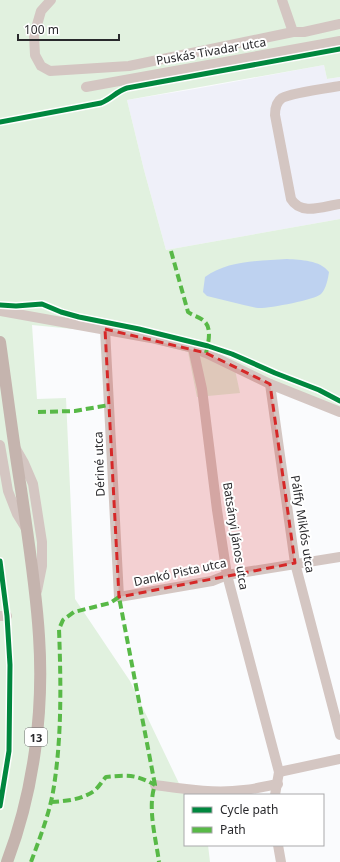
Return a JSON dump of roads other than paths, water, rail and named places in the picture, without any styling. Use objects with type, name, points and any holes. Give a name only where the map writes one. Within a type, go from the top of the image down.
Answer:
[{"type":"main road","name":"13","points":[[0,342],[36,597],[40,675],[36,731],[28,788],[20,822],[7,862]]},
{"type":"street","points":[[51,0],[41,11],[34,35],[35,55],[41,66],[50,71],[129,66],[340,24]]},
{"type":"street","points":[[282,0],[294,32]]},
{"type":"street","name":"Puskás Tivadar utca","points":[[86,87],[142,81],[340,41]]},
{"type":"street","points":[[340,86],[287,96],[278,102],[275,115],[291,199],[294,204],[300,208],[310,209],[340,204]]},
{"type":"street","points":[[0,311],[151,338],[193,348],[270,384],[340,412]]},
{"type":"street","name":"Dériné utca","points":[[105,330],[119,597]]},
{"type":"street","name":"Batsányi János utca","points":[[193,348],[202,389],[217,510],[227,575],[279,772],[276,794]]},
{"type":"street","points":[[0,389],[5,375]]},
{"type":"street","name":"Pálffy Miklós utca","points":[[270,384],[295,563],[340,735]]},
{"type":"street","points":[[0,445],[8,491],[17,514],[27,530]]},
{"type":"street","points":[[14,447],[24,463],[33,484],[42,542],[42,566],[36,597]]},
{"type":"street","name":"Dankó Pista utca","points":[[119,597],[212,581],[227,575],[340,557]]},
{"type":"street","points":[[279,772],[340,759]]},
{"type":"street","points":[[155,785],[188,790],[213,791],[243,790],[278,784]]},
{"type":"street","points":[[278,846],[281,862]]},
{"type":"water","points":[[287,259],[310,261],[325,268],[329,272],[329,275],[323,292],[310,299],[290,304],[258,308],[207,296],[203,292],[205,277],[224,267],[244,262]]}]
